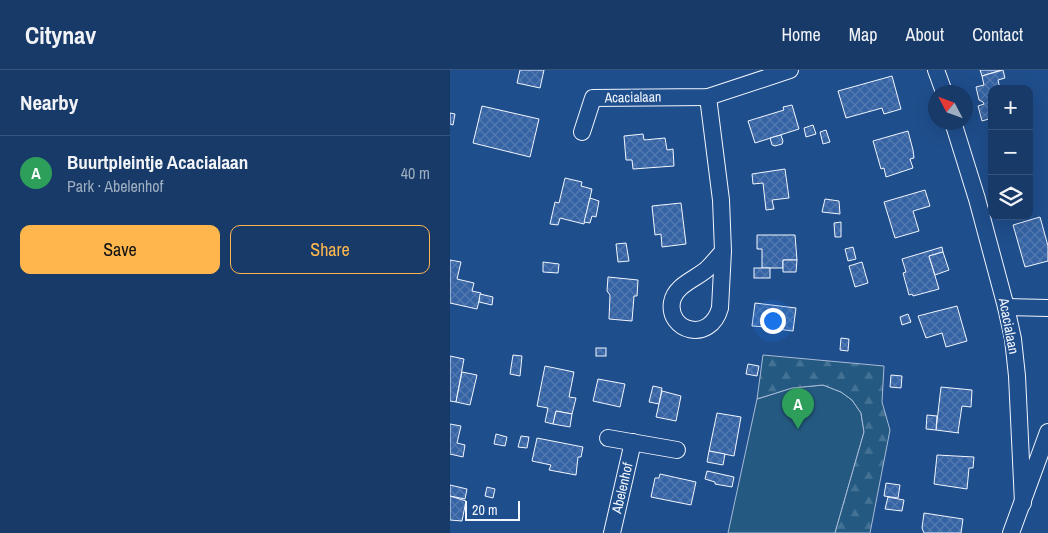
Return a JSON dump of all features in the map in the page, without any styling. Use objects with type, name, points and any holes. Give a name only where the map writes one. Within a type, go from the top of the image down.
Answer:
[{"type":"street","name":"Acacialaan","points":[[582,132],[593,98],[708,96],[790,70]]},
{"type":"street","points":[[936,70],[941,85]]},
{"type":"street","points":[[708,96],[721,200],[723,251],[720,308],[718,318],[712,325],[694,330],[685,328],[677,322],[673,314],[672,304],[675,295],[681,288],[706,270],[723,251]]},
{"type":"street","name":"Acacialaan","points":[[956,130],[1006,307],[1013,339],[1017,376],[1023,503],[1011,533]]},
{"type":"street","points":[[1006,307],[1048,308]]},
{"type":"street","points":[[1023,503],[1048,432]]},
{"type":"street","name":"Abelenhof","points":[[608,438],[677,450]]},
{"type":"street","name":"Abelenhof","points":[[612,533],[633,442]]},
{"type":"green space","points":[[763,355],[884,366],[882,402],[890,430],[870,533],[835,533],[864,432],[861,413],[852,400],[841,392],[823,385],[792,388],[757,399]]},
{"type":"green space","points":[[823,385],[841,392],[852,400],[861,413],[864,432],[835,533],[728,533],[757,399],[792,388]]},
{"type":"building","points":[[520,70],[544,70],[540,88],[517,83]]},
{"type":"building","points":[[980,70],[1001,70],[982,76]]},
{"type":"building","points":[[1003,70],[1005,78],[998,80],[999,85],[988,85],[988,119],[982,121],[978,106],[984,104],[979,100],[976,87],[984,85],[982,76]]},
{"type":"building","points":[[892,76],[901,109],[884,114],[882,108],[846,118],[838,91]]},
{"type":"building","points":[[792,105],[799,129],[755,143],[748,121],[784,110],[783,107]]},
{"type":"building","points":[[482,106],[539,119],[530,157],[473,143]]},
{"type":"building","points":[[450,113],[455,114],[453,125],[450,124]]},
{"type":"building","points":[[813,125],[816,134],[806,137],[804,128]]},
{"type":"building","points":[[826,130],[830,142],[823,144],[820,132]]},
{"type":"building","points":[[908,131],[913,150],[914,158],[910,159],[913,168],[886,177],[884,168],[881,169],[873,141]]},
{"type":"building","points":[[643,134],[644,140],[665,138],[667,150],[673,149],[674,166],[633,169],[632,160],[626,160],[624,136]]},
{"type":"building","points":[[781,135],[782,144],[772,145],[770,138]]},
{"type":"building","points":[[785,169],[789,198],[772,200],[774,209],[766,210],[763,183],[753,184],[752,174]]},
{"type":"building","points":[[565,178],[582,182],[581,186],[592,189],[584,224],[560,218],[558,225],[550,224],[555,202],[559,203]]},
{"type":"building","points":[[925,190],[930,206],[913,211],[919,231],[895,238],[884,202]]},
{"type":"building","points":[[590,198],[599,201],[596,217],[592,216],[590,223],[584,222]]},
{"type":"building","points":[[825,199],[839,201],[840,214],[822,212]]},
{"type":"building","points":[[681,203],[686,244],[662,247],[661,234],[655,235],[652,206]]},
{"type":"building","points":[[1040,217],[1048,246],[1048,261],[1025,267],[1013,225]]},
{"type":"building","points":[[841,222],[841,237],[835,237],[834,223]]},
{"type":"building","points":[[757,235],[795,235],[797,260],[783,260],[783,268],[762,268],[762,249],[757,249]]},
{"type":"building","points":[[626,243],[629,261],[618,262],[616,244]]},
{"type":"building","points":[[853,247],[856,259],[848,261],[845,249]]},
{"type":"building","points":[[942,247],[943,252],[929,256],[939,289],[913,296],[912,294],[909,295],[903,273],[906,272],[902,259]]},
{"type":"building","points":[[943,252],[949,270],[935,275],[929,256]]},
{"type":"building","points":[[450,260],[461,262],[457,279],[474,283],[472,291],[481,293],[477,309],[450,303]]},
{"type":"building","points":[[783,260],[797,260],[796,272],[783,272]]},
{"type":"building","points":[[543,262],[559,264],[558,273],[543,272]]},
{"type":"building","points":[[862,262],[868,283],[855,287],[849,266]]},
{"type":"building","points":[[754,268],[770,268],[770,278],[754,278]]},
{"type":"building","points":[[608,277],[638,280],[637,296],[634,296],[632,321],[609,319],[610,295],[607,291]]},
{"type":"building","points":[[480,294],[493,297],[492,305],[479,302]]},
{"type":"building","points":[[755,303],[796,308],[793,331],[777,329],[777,332],[765,330],[766,327],[752,326]]},
{"type":"building","points":[[957,306],[967,341],[946,347],[942,333],[926,338],[918,316]]},
{"type":"building","points":[[908,314],[911,322],[902,325],[900,317]]},
{"type":"building","points":[[841,338],[849,339],[848,351],[840,350]]},
{"type":"building","points":[[596,348],[606,348],[606,356],[596,356]]},
{"type":"building","points":[[513,355],[522,356],[520,376],[510,374]]},
{"type":"building","points":[[450,356],[464,359],[456,402],[450,401]]},
{"type":"building","points":[[748,364],[759,366],[757,376],[746,374]]},
{"type":"building","points":[[545,366],[574,372],[569,397],[576,398],[572,414],[556,411],[553,424],[545,422],[548,408],[537,406]]},
{"type":"building","points":[[462,372],[477,375],[470,405],[456,402]]},
{"type":"building","points":[[891,375],[902,376],[901,388],[890,387]]},
{"type":"building","points":[[598,379],[625,384],[620,407],[593,401]]},
{"type":"building","points":[[653,386],[662,388],[659,404],[649,402]]},
{"type":"building","points":[[941,387],[972,390],[971,407],[962,406],[959,433],[936,430]]},
{"type":"building","points":[[662,391],[681,396],[676,421],[656,417]]},
{"type":"building","points":[[556,411],[572,414],[570,427],[553,424]]},
{"type":"building","points":[[717,413],[741,417],[734,456],[709,451]]},
{"type":"building","points":[[927,415],[937,416],[936,430],[926,429]]},
{"type":"building","points":[[450,424],[461,426],[457,443],[465,445],[463,457],[450,454]]},
{"type":"building","points":[[496,434],[507,437],[505,446],[494,444]]},
{"type":"building","points":[[521,436],[529,437],[527,448],[518,447]]},
{"type":"building","points":[[537,438],[583,447],[581,457],[578,457],[576,475],[549,470],[551,465],[532,461]]},
{"type":"building","points":[[709,451],[725,454],[723,465],[707,462]]},
{"type":"building","points":[[937,455],[974,457],[973,468],[969,468],[967,489],[934,484]]},
{"type":"building","points":[[707,471],[734,477],[732,487],[715,484],[715,482],[705,479]]},
{"type":"building","points":[[660,474],[696,482],[691,505],[651,497],[655,478],[659,478]]},
{"type":"building","points":[[886,483],[900,485],[898,498],[884,496]]},
{"type":"building","points":[[450,485],[467,489],[465,499],[450,496]]},
{"type":"building","points":[[487,487],[495,489],[493,498],[485,496]]},
{"type":"building","points":[[450,496],[466,501],[462,521],[450,520]]},
{"type":"building","points":[[888,497],[904,500],[902,511],[885,509]]},
{"type":"building","points":[[924,513],[963,519],[961,533],[924,533],[922,528]]},
{"type":"place","name":"Buurtpleintje Acacialaan","points":[[798,429]]}]
